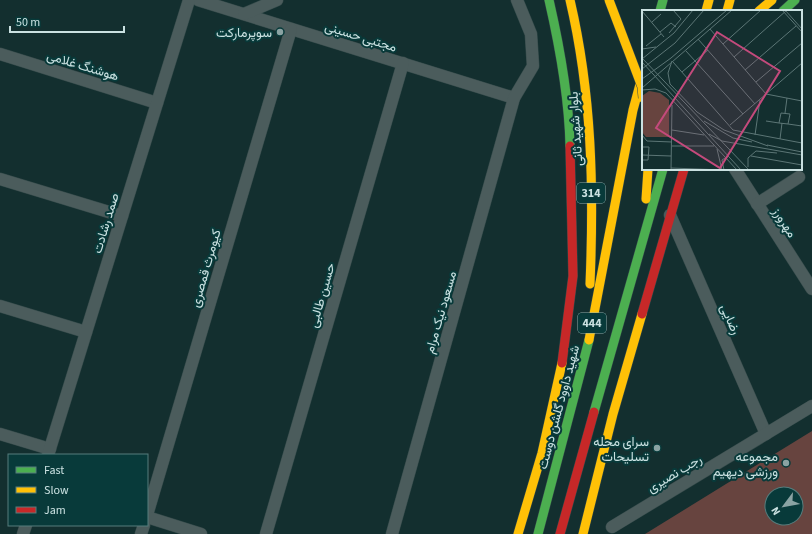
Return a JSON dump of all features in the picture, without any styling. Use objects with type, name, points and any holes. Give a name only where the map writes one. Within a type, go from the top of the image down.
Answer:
[{"type":"main road","points":[[518,534],[542,453],[563,357],[573,276],[568,115],[557,34],[549,0]]},
{"type":"main road","name":"بلوار شهید ثانی","points":[[570,0],[579,33],[589,128],[593,227],[586,353]]},
{"type":"main road","points":[[609,0],[642,87]]},
{"type":"main road","points":[[660,10],[663,0]]},
{"type":"main road","points":[[706,10],[709,0]]},
{"type":"main road","points":[[731,0],[732,10]]},
{"type":"main road","points":[[759,10],[772,0]]},
{"type":"main road","points":[[784,10],[795,0]]},
{"type":"main road","name":"شهید داوود گلشن دوست","points":[[538,534],[586,353],[633,110],[642,77]]},
{"type":"main road","points":[[640,250],[648,170]]},
{"type":"main road","name":"444","points":[[560,534],[663,170]]},
{"type":"main road","points":[[583,534],[613,414],[684,170]]},
{"type":"street","name":"صمد رشادت","points":[[49,452],[189,0]]},
{"type":"street","name":"مجتبی حسینی","points":[[198,0],[514,98]]},
{"type":"street","points":[[244,14],[277,0]]},
{"type":"street","name":"مسعود نیک مرام","points":[[392,534],[514,98],[533,66],[531,34],[517,0]]},
{"type":"street","name":"کیومرث قمصری","points":[[148,513],[291,29]]},
{"type":"street","name":"هوشنگ غلامی","points":[[0,54],[157,103]]},
{"type":"street","name":"حسین طالبی","points":[[266,534],[403,63]]},
{"type":"street","name":"مهرورز","points":[[735,170],[757,204],[807,271],[812,289]]},
{"type":"street","points":[[757,204],[799,177]]},
{"type":"street","points":[[0,179],[122,216]]},
{"type":"street","name":"رضایی","points":[[670,215],[766,434]]},
{"type":"street","points":[[0,306],[86,332]]},
{"type":"street","name":"رجب نصیری","points":[[612,527],[812,406]]},
{"type":"street","points":[[0,434],[49,452]]},
{"type":"street","points":[[148,516],[201,534]]},
{"type":"shaded area","name":"مجموعه ورزشی دیهیم","points":[[812,431],[812,534],[645,534]]},
{"type":"traffic: fast","points":[[549,0],[563,73],[568,109],[570,146]]},
{"type":"traffic: fast","points":[[660,10],[663,0]]},
{"type":"traffic: fast","points":[[784,10],[795,0]]},
{"type":"traffic: fast","points":[[594,412],[663,170]]},
{"type":"traffic: fast","points":[[538,534],[589,340]]},
{"type":"traffic: slow","points":[[570,0],[583,71],[590,141],[592,212],[590,284]]},
{"type":"traffic: slow","points":[[609,0],[642,87]]},
{"type":"traffic: slow","points":[[706,10],[709,0]]},
{"type":"traffic: slow","points":[[727,10],[730,0]]},
{"type":"traffic: slow","points":[[760,10],[772,0]]},
{"type":"traffic: slow","points":[[589,340],[633,110],[642,77]]},
{"type":"traffic: slow","points":[[646,199],[648,170]]},
{"type":"traffic: slow","points":[[583,534],[613,414],[642,314]]},
{"type":"traffic: slow","points":[[518,534],[542,453],[562,363]]},
{"type":"traffic: jam","points":[[562,363],[573,276],[570,146]]},
{"type":"traffic: jam","points":[[642,314],[684,170]]},
{"type":"traffic: jam","points":[[560,534],[594,412]]},
{"type":"place","name":"سوپرمارکت","points":[[280,32]]},
{"type":"place","name":"سرای محله تسلیحات","points":[[657,448]]},
{"type":"place","name":"مجموعه ورزشی دیهیم","points":[[786,463]]}]
